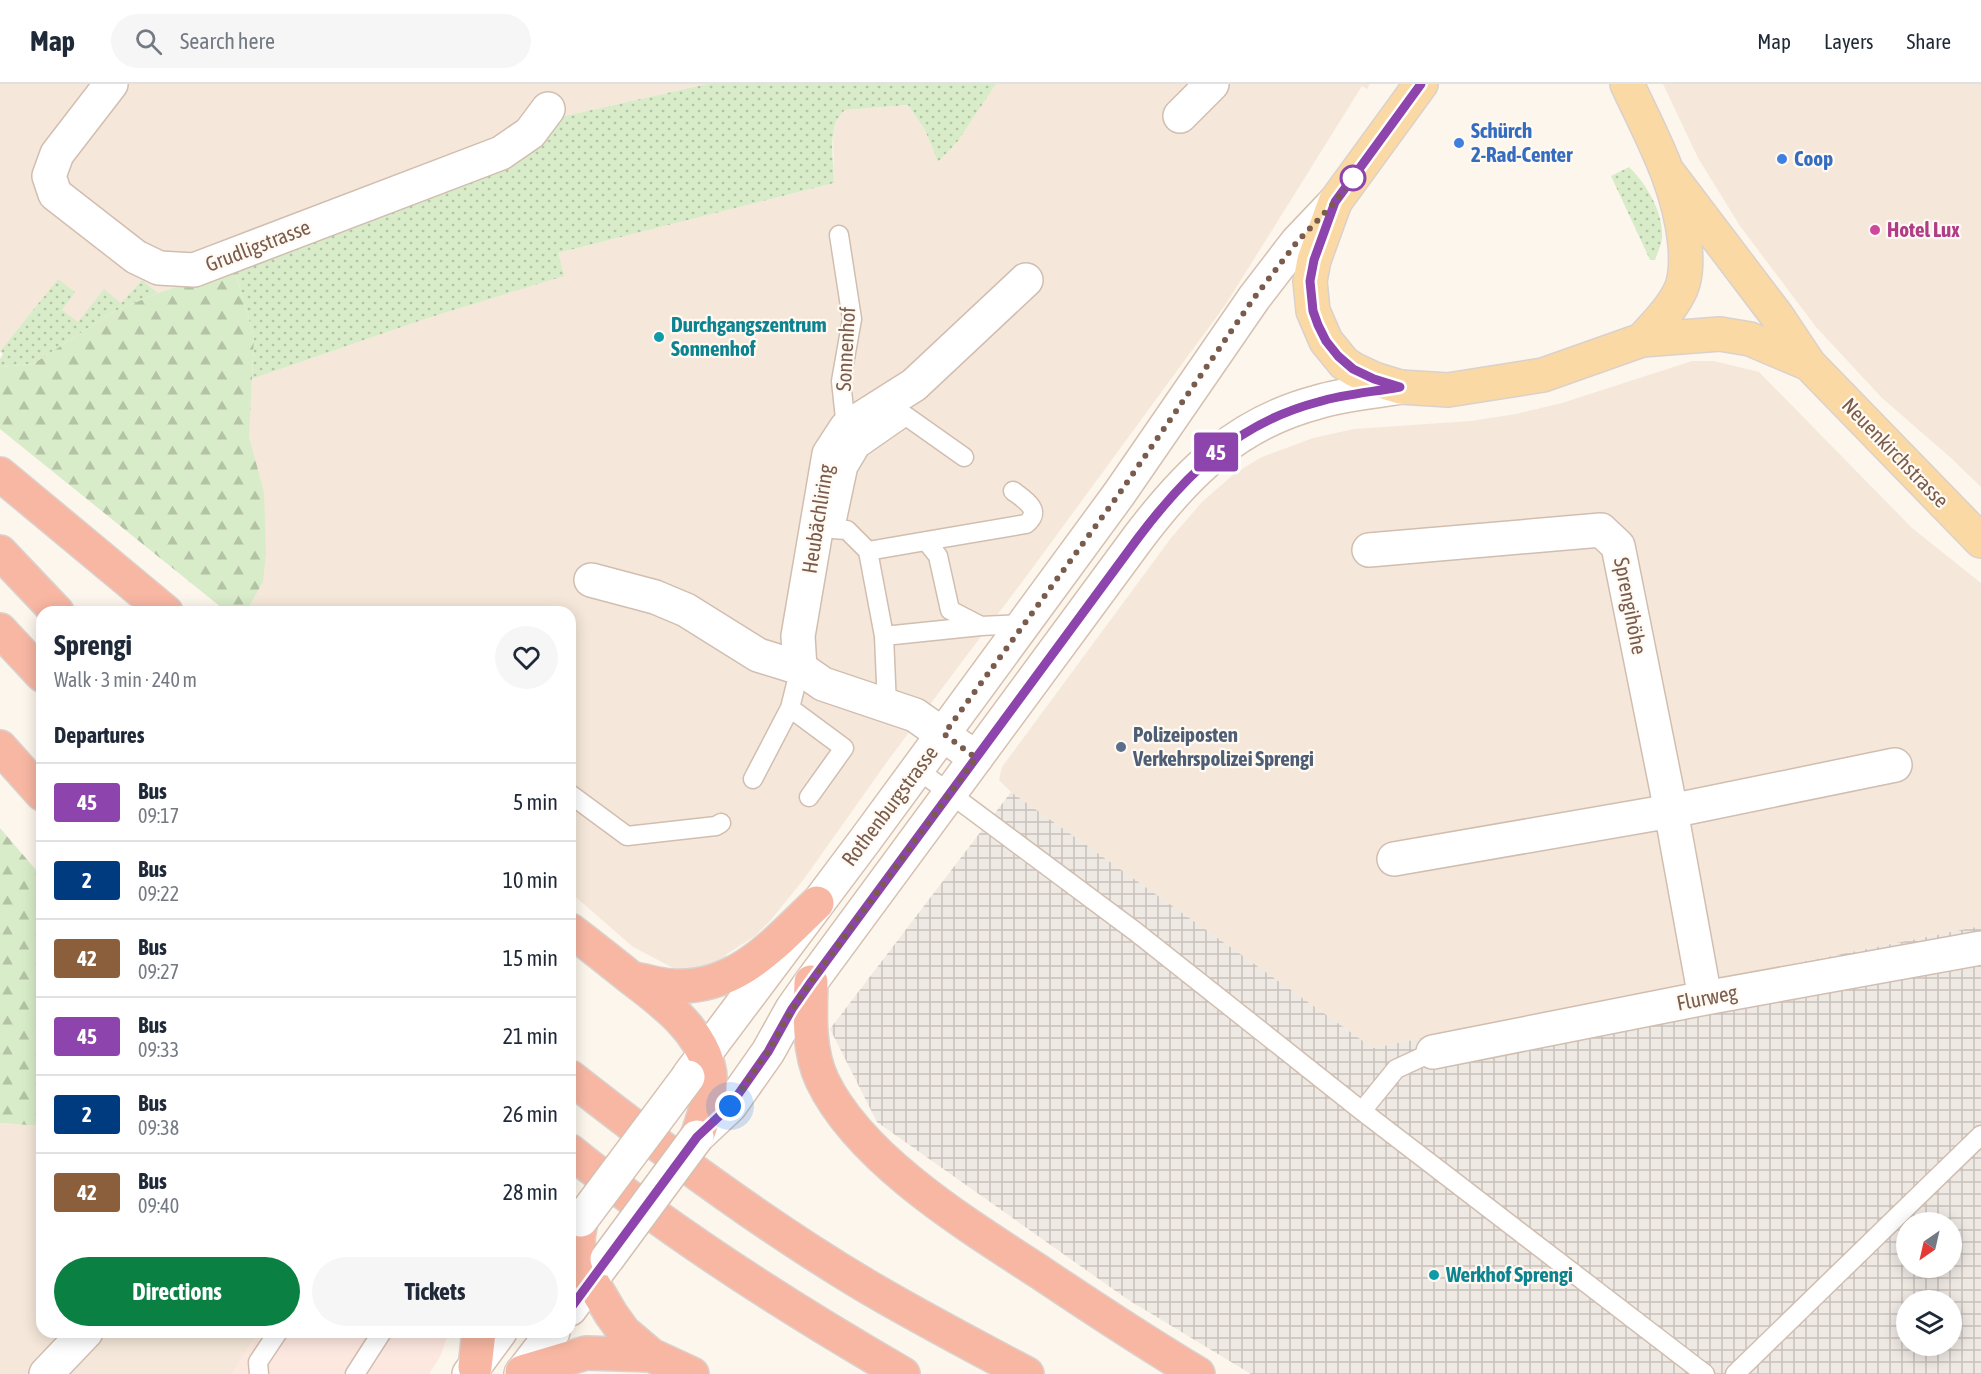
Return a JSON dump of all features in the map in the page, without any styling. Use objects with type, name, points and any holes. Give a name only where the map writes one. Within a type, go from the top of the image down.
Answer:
[{"type":"highway","points":[[0,474],[159,606]]},
{"type":"highway","points":[[0,552],[51,606]]},
{"type":"highway","points":[[0,630],[36,669]]},
{"type":"highway","points":[[0,747],[36,787]]},
{"type":"highway","points":[[632,979],[673,986],[702,983],[733,974],[760,956],[817,903]]},
{"type":"highway","points":[[576,935],[673,1012],[697,1041],[708,1082],[697,1137]]},
{"type":"highway","points":[[811,982],[810,1013],[816,1066],[829,1093],[869,1144],[912,1183],[990,1240],[1198,1374]]},
{"type":"highway","points":[[576,1082],[648,1139],[787,1236],[872,1289],[1027,1374]]},
{"type":"highway","points":[[576,1156],[614,1187],[750,1282],[903,1374]]},
{"type":"highway","points":[[582,1250],[611,1314],[624,1332],[651,1355],[692,1374]]},
{"type":"highway","points":[[472,1370],[478,1338]]},
{"type":"highway","points":[[522,1373],[586,1353],[651,1355]]},
{"type":"main road","points":[[1421,84],[1335,202],[1314,260],[1310,281],[1313,311],[1326,341],[1344,363],[1374,379],[1400,387],[1448,390],[1543,375],[1642,340],[1720,334],[1750,339],[1809,364]]},
{"type":"main road","points":[[1627,84],[1670,175],[1682,219],[1686,262],[1682,287],[1670,309],[1642,340]]},
{"type":"main road","points":[[1670,175],[1777,316],[1809,364]]},
{"type":"main road","name":"Neuenkirchstrasse","points":[[1809,364],[1981,541]]},
{"type":"street","name":"Grudligstrasse","points":[[111,84],[57,154],[50,176],[55,194],[136,257],[159,268],[194,270],[501,153],[530,133],[548,109]]},
{"type":"street","points":[[1180,116],[1212,84]]},
{"type":"street","name":"Rothenburgstrasse","points":[[576,1280],[582,1250],[708,1082],[817,903],[1119,494],[1254,298],[1297,242],[1335,202]]},
{"type":"street","name":"Heubächliring","points":[[800,668],[798,636],[826,529],[829,454],[846,428],[914,385],[1026,280]]},
{"type":"street","name":"Rothenburgstrasse","points":[[708,1082],[768,1052],[792,1009],[811,982],[1156,513],[1196,470],[1245,432],[1296,408],[1319,401],[1400,387]]},
{"type":"street","name":"Sprengihöhe","points":[[1369,550],[1601,530],[1618,546],[1671,811],[1705,998]]},
{"type":"street","points":[[591,580],[655,597],[686,610],[758,655],[800,668],[823,684],[915,715],[976,758]]},
{"type":"street","points":[[1394,859],[1671,811],[1894,765]]},
{"type":"street","name":"Flurweg","points":[[1433,1052],[1705,998],[1981,948]]},
{"type":"street","name":"Rothenburgstrasse","points":[[582,1250],[697,1137]]},
{"type":"street","points":[[46,1374],[80,1338]]},
{"type":"street","points":[[472,1370],[496,1338]]},
{"type":"street","points":[[522,1373],[548,1338]]},
{"type":"lane","name":"Sonnenhof","points":[[839,236],[852,319],[841,381],[846,428]]},
{"type":"lane","points":[[887,706],[884,636],[868,551],[847,530],[826,529],[848,468],[860,448],[906,416],[964,457]]},
{"type":"lane","points":[[868,551],[1026,524],[1034,512],[1032,505],[1013,491]]},
{"type":"lane","points":[[926,541],[938,556],[951,610],[981,626]]},
{"type":"lane","points":[[884,636],[1024,624]]},
{"type":"lane","points":[[753,779],[790,708],[800,668]]},
{"type":"lane","points":[[790,708],[844,748],[809,797]]},
{"type":"lane","points":[[917,769],[1136,932],[1362,1111],[1705,1374]]},
{"type":"lane","points":[[576,798],[627,836],[716,826],[721,823]]},
{"type":"lane","points":[[1362,1111],[1396,1070],[1433,1052]]},
{"type":"lane","points":[[1735,1374],[1981,1135]]},
{"type":"lane","points":[[259,1374],[258,1362],[274,1338]]},
{"type":"lane","points":[[355,1374],[378,1338]]},
{"type":"shaded area","points":[[0,84],[707,84],[556,118],[234,267],[158,293],[142,280],[121,303],[78,323],[61,310],[58,279],[0,351]]},
{"type":"shaded area","points":[[996,84],[1370,84],[1367,89],[1362,86],[1226,304],[889,759],[804,879],[770,921],[755,936],[727,954],[716,968],[677,970],[633,947],[576,897],[576,606],[249,606],[263,582],[264,492],[248,437],[252,379],[425,319],[563,276],[558,253],[834,183],[833,133],[839,115],[845,110],[908,105],[925,130],[938,162],[958,141]]},
{"type":"shaded area","points":[[1663,84],[1981,84],[1981,487],[1882,398],[1816,327],[1740,226],[1698,158]]},
{"type":"shaded area","points":[[1692,361],[1714,361],[1759,372],[1912,528],[1981,583],[1981,926],[1373,1048],[1011,792],[999,780],[1002,767],[1171,538],[1202,502],[1235,473],[1262,457],[1313,438],[1354,429],[1471,421],[1516,414],[1562,403]]},
{"type":"shaded area","points":[[1011,792],[1373,1048],[1981,926],[1981,1374],[1251,1374],[1127,1299],[877,1122],[830,1029]]},
{"type":"shaded area","points":[[0,1123],[36,1126],[36,1338],[255,1338],[231,1374],[0,1374]]},
{"type":"shaded area","points":[[255,1338],[447,1338],[440,1357],[429,1374],[231,1374]]},
{"type":"green space","points":[[707,84],[996,84],[958,141],[938,162],[925,130],[908,105],[845,110],[835,124],[833,134],[834,183],[558,253],[564,276],[425,319],[252,379],[254,338],[234,267],[556,118]]},
{"type":"green space","points":[[1629,167],[1646,188],[1659,215],[1662,236],[1655,260],[1650,260],[1611,176]]},
{"type":"green space","points":[[234,267],[254,338],[249,437],[264,492],[266,553],[263,582],[249,606],[220,606],[0,429],[0,367],[33,364],[113,312],[158,293]]},
{"type":"green space","points":[[58,279],[75,292],[62,310],[78,322],[104,289],[121,303],[142,280],[158,293],[113,312],[33,364],[0,367],[3,354],[0,351]]},
{"type":"green space","points":[[0,828],[36,870],[36,1126],[0,1123]]},
{"type":"bus line","name":"45","points":[[576,1301],[697,1137],[730,1106],[768,1052],[792,1009],[811,982],[1156,513],[1214,454],[1245,432],[1266,421],[1319,401],[1400,387],[1374,379],[1353,369],[1338,356],[1326,341],[1318,325],[1313,311],[1310,281],[1314,260],[1335,202],[1421,84]]},
{"type":"place","name":"Schürch 2-Rad-Center","points":[[1459,143]]},
{"type":"place","name":"Coop","points":[[1782,159]]},
{"type":"place","name":"Hotel Lux","points":[[1875,230]]},
{"type":"place","name":"Durchgangszentrum Sonnenhof","points":[[659,337]]},
{"type":"place","name":"Polizeiposten Verkehrspolizei Sprengi","points":[[1121,747]]},
{"type":"place","name":"Werkhof Sprengi","points":[[1434,1275]]},
{"type":"route","points":[[730,1106],[768,1052],[792,1009],[811,982],[976,758],[944,734],[1119,494],[1254,298],[1297,242],[1335,202],[1353,178]]}]
